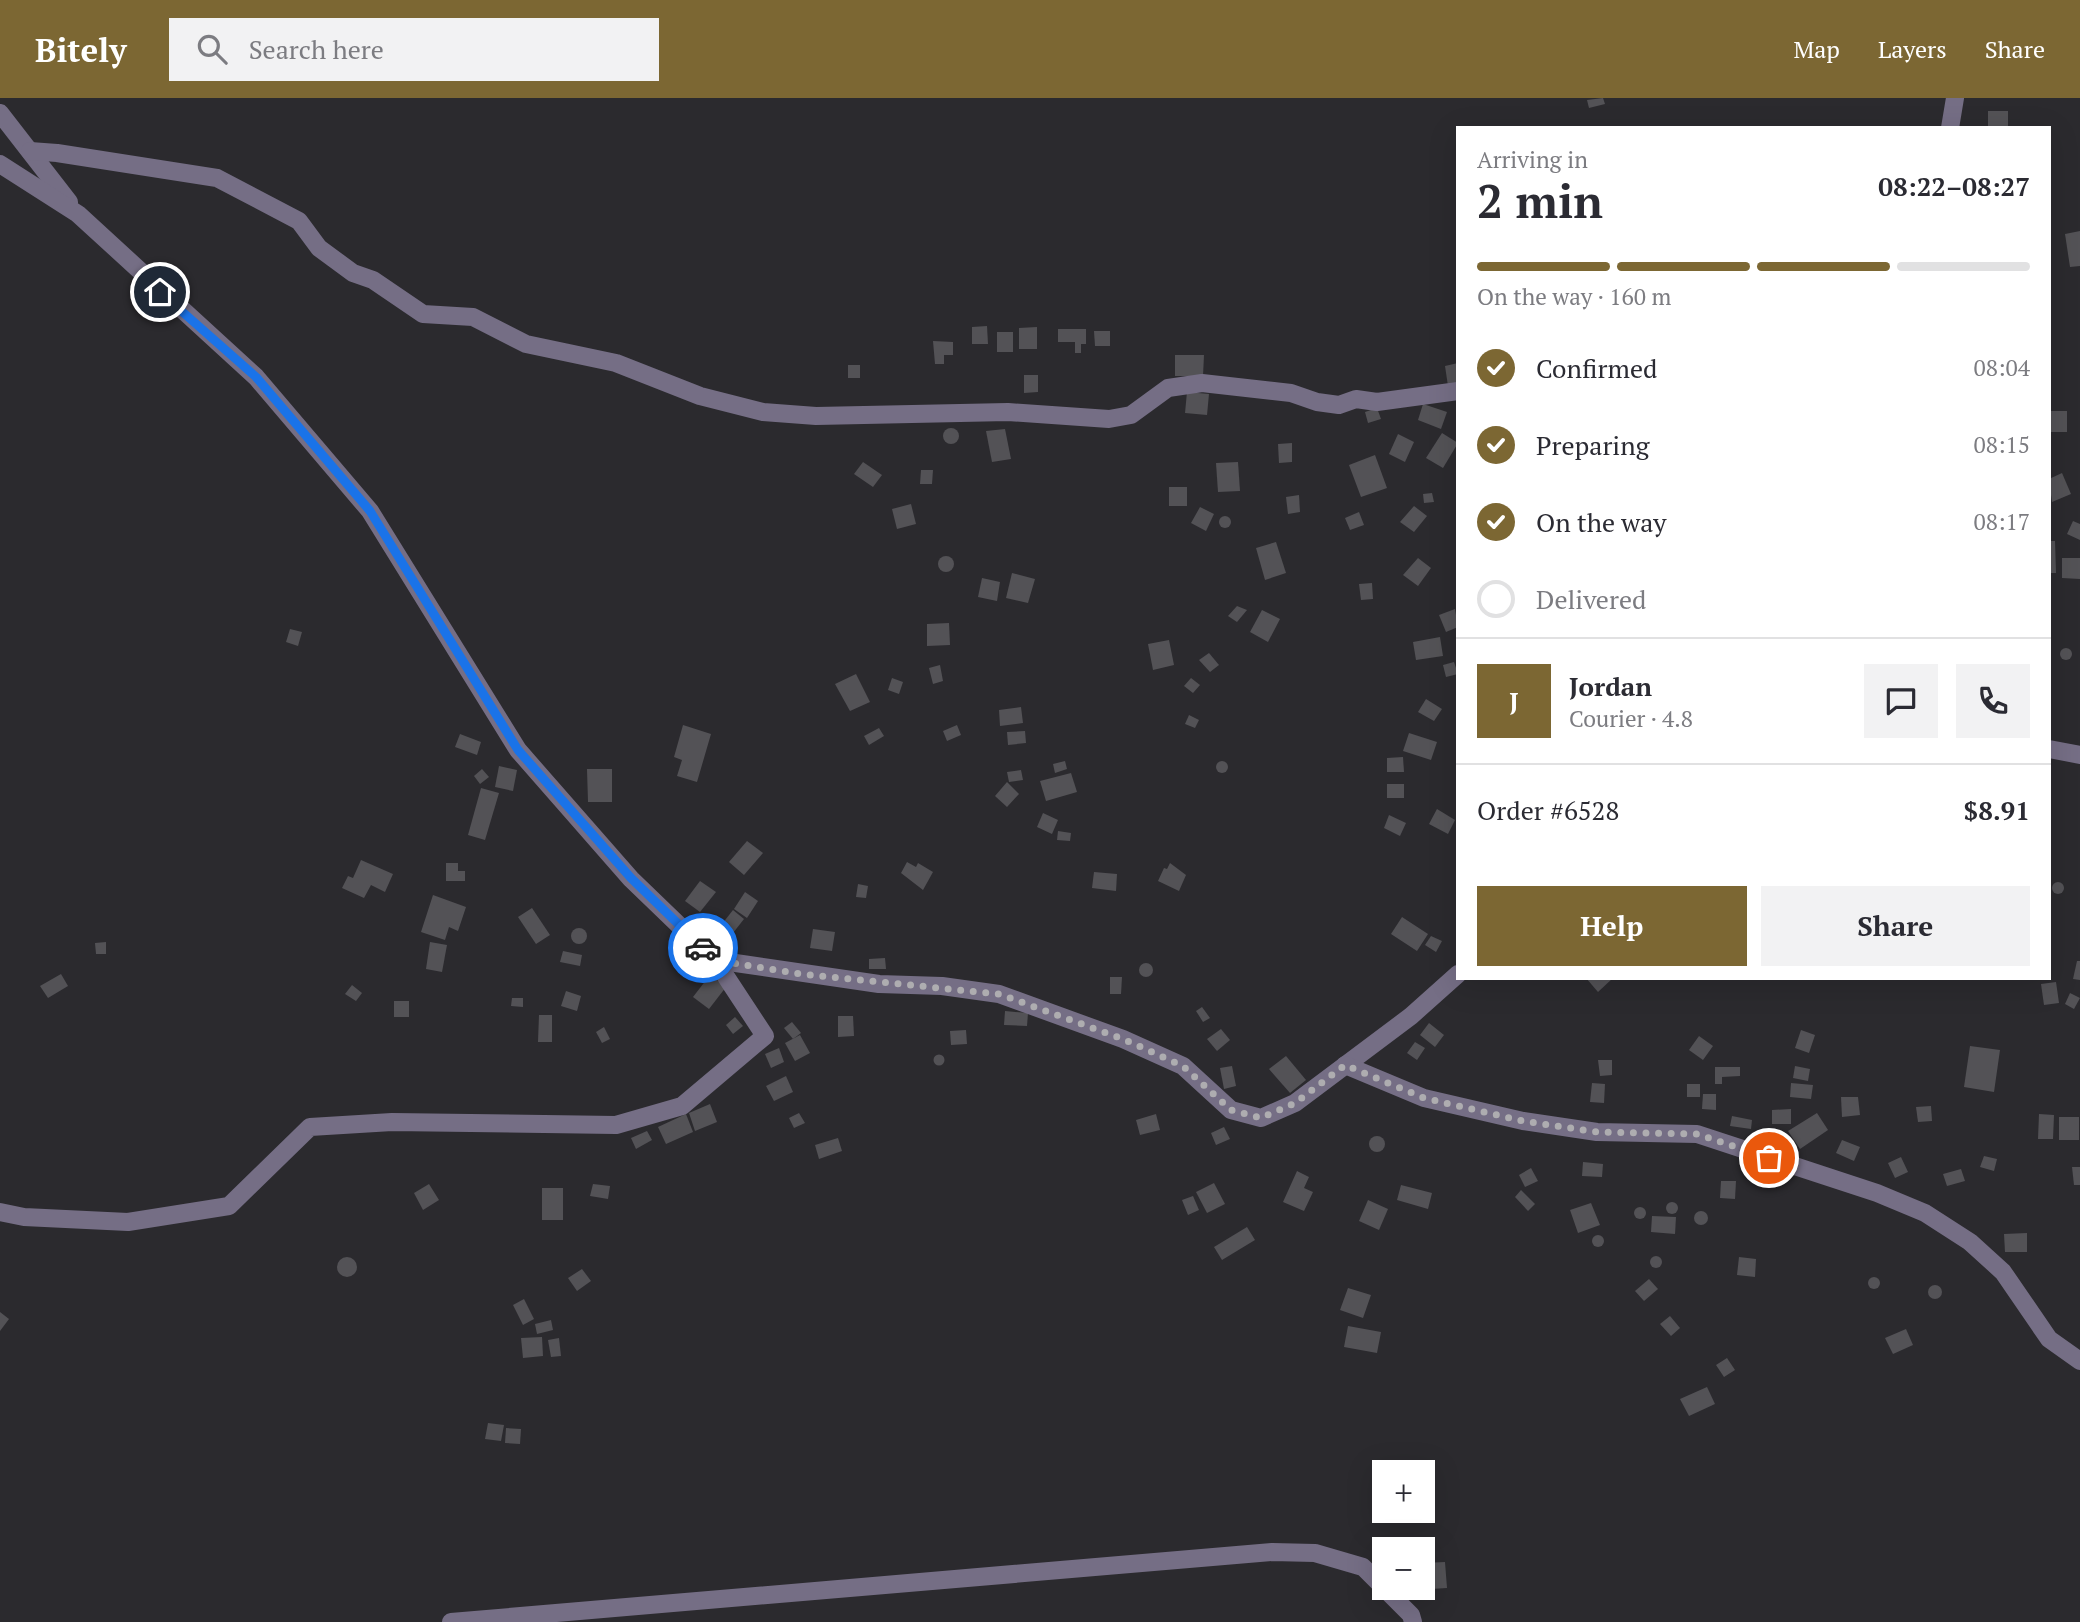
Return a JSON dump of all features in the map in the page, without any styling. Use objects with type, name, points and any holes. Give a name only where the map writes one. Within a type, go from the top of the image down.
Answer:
[{"type":"street","points":[[1951,126],[1955,98]]},
{"type":"street","points":[[0,113],[78,214]]},
{"type":"street","points":[[30,151],[217,178],[299,221],[319,247],[423,314],[473,317],[526,344],[616,363],[700,396],[763,412],[816,416],[1008,412],[1109,419],[1130,415],[1168,388],[1202,383],[1291,393],[1317,402],[1339,405],[1356,400],[1377,402],[1456,391]]},
{"type":"street","points":[[0,164],[78,214],[256,377],[370,511],[518,750],[631,878],[715,960],[765,1036],[682,1106],[616,1125],[392,1122],[310,1127],[229,1206],[128,1222],[24,1217],[0,1212]]},
{"type":"street","points":[[2051,749],[2080,755]]},
{"type":"street","points":[[715,960],[865,982],[942,986],[999,994],[1123,1039],[1183,1066],[1231,1110],[1261,1118],[1295,1103],[1411,1016],[1456,976]]},
{"type":"street","points":[[1345,1065],[1424,1098],[1523,1121],[1597,1132],[1697,1134],[1877,1194],[1925,1213],[1970,1242],[2003,1272],[2049,1339],[2080,1361]]},
{"type":"street","points":[[451,1622],[1272,1552],[1315,1553],[1363,1567],[1411,1615],[1413,1622]]},
{"type":"building","points":[[1603,98],[1605,104],[1589,108],[1587,100]]},
{"type":"building","points":[[1988,111],[2008,111],[2008,126],[1988,126]]},
{"type":"building","points":[[2080,231],[2080,266],[2070,267],[2065,234]]},
{"type":"building","points":[[987,326],[988,344],[972,344],[972,327]]},
{"type":"building","points":[[1037,327],[1037,349],[1019,349],[1019,328]]},
{"type":"building","points":[[1058,329],[1086,329],[1086,344],[1081,344],[1081,353],[1075,353],[1075,342],[1058,342]]},
{"type":"building","points":[[1094,331],[1110,331],[1110,346],[1095,346]]},
{"type":"building","points":[[997,332],[1013,332],[1013,352],[997,352]]},
{"type":"building","points":[[933,341],[953,342],[953,355],[944,355],[944,364],[935,364]]},
{"type":"building","points":[[1175,355],[1204,355],[1203,376],[1175,376]]},
{"type":"building","points":[[1456,363],[1456,384],[1448,386],[1445,366]]},
{"type":"building","points":[[848,365],[860,365],[860,378],[848,378]]},
{"type":"building","points":[[1024,375],[1038,375],[1038,392],[1024,393]]},
{"type":"building","points":[[1187,392],[1209,394],[1207,415],[1185,413]]},
{"type":"building","points":[[1423,404],[1447,412],[1441,429],[1418,420]]},
{"type":"building","points":[[1377,408],[1381,419],[1368,423],[1365,412]]},
{"type":"building","points":[[2051,411],[2067,411],[2067,432],[2051,432]]},
{"type":"building","points":[[951,428],[957,430],[957,442],[951,444],[945,442],[943,436],[945,430]]},
{"type":"building","points":[[1005,429],[1011,459],[992,462],[986,431]]},
{"type":"building","points":[[1442,433],[1456,442],[1443,468],[1426,458]]},
{"type":"building","points":[[1398,434],[1414,442],[1405,462],[1389,454]]},
{"type":"building","points":[[1292,443],[1292,462],[1279,463],[1278,444]]},
{"type":"building","points":[[1375,455],[1387,488],[1361,497],[1349,465]]},
{"type":"building","points":[[863,462],[882,475],[873,487],[854,474]]},
{"type":"building","points":[[1238,462],[1240,491],[1218,492],[1216,463]]},
{"type":"building","points":[[921,470],[933,470],[932,484],[920,484]]},
{"type":"building","points":[[2062,473],[2071,494],[2052,502],[2051,478]]},
{"type":"building","points":[[1169,487],[1187,487],[1187,506],[1169,506]]},
{"type":"building","points":[[1432,493],[1434,502],[1424,503],[1423,494]]},
{"type":"building","points":[[1299,495],[1300,512],[1288,514],[1286,497]]},
{"type":"building","points":[[911,504],[916,524],[897,529],[892,509]]},
{"type":"building","points":[[1414,506],[1427,516],[1414,532],[1400,522]]},
{"type":"building","points":[[1200,507],[1214,514],[1206,531],[1191,523]]},
{"type":"building","points":[[1359,512],[1364,525],[1350,530],[1345,518]]},
{"type":"building","points":[[1225,516],[1231,522],[1225,528],[1219,522]]},
{"type":"building","points":[[2073,521],[2080,524],[2080,540],[2067,534]]},
{"type":"building","points":[[2051,541],[2055,541],[2056,573],[2051,573]]},
{"type":"building","points":[[1276,542],[1286,573],[1265,580],[1256,548]]},
{"type":"building","points":[[943,556],[949,556],[954,564],[952,570],[943,572],[938,567],[938,561]]},
{"type":"building","points":[[1418,558],[1431,568],[1418,586],[1403,575]]},
{"type":"building","points":[[2062,558],[2080,558],[2080,579],[2062,578]]},
{"type":"building","points":[[1012,573],[1035,579],[1028,603],[1006,598]]},
{"type":"building","points":[[982,578],[1000,582],[997,601],[978,597]]},
{"type":"building","points":[[1372,583],[1373,599],[1361,600],[1359,584]]},
{"type":"building","points":[[1237,606],[1247,610],[1237,622],[1228,616]]},
{"type":"building","points":[[1455,609],[1456,628],[1446,632],[1439,615]]},
{"type":"building","points":[[1262,610],[1280,619],[1268,642],[1250,632]]},
{"type":"building","points":[[949,623],[950,645],[927,646],[927,624]]},
{"type":"building","points":[[290,629],[302,632],[298,646],[286,642]]},
{"type":"building","points":[[1440,637],[1443,656],[1416,660],[1413,642]]},
{"type":"building","points":[[1169,640],[1174,665],[1153,670],[1148,644]]},
{"type":"building","points":[[2066,648],[2072,654],[2066,660],[2060,654]]},
{"type":"building","points":[[1209,653],[1219,665],[1210,672],[1199,660]]},
{"type":"building","points":[[1454,662],[1456,674],[1446,677],[1443,665]]},
{"type":"building","points":[[940,665],[943,681],[933,684],[929,668]]},
{"type":"building","points":[[856,674],[870,702],[850,711],[835,684]]},
{"type":"building","points":[[892,678],[903,682],[899,694],[888,690]]},
{"type":"building","points":[[1191,678],[1200,685],[1193,693],[1184,686]]},
{"type":"building","points":[[1426,699],[1442,709],[1434,721],[1418,712]]},
{"type":"building","points":[[1021,707],[1023,723],[1000,726],[999,710]]},
{"type":"building","points":[[1189,715],[1199,720],[1195,728],[1185,724]]},
{"type":"building","points":[[683,725],[711,734],[697,782],[677,776],[682,760],[674,757]]},
{"type":"building","points":[[957,725],[961,735],[947,741],[943,731]]},
{"type":"building","points":[[879,728],[884,736],[869,745],[864,736]]},
{"type":"building","points":[[1025,731],[1026,743],[1008,745],[1007,732]]},
{"type":"building","points":[[1409,733],[1437,742],[1431,760],[1403,751]]},
{"type":"building","points":[[460,734],[481,742],[477,755],[455,747]]},
{"type":"building","points":[[1403,757],[1404,772],[1387,772],[1387,758]]},
{"type":"building","points":[[1065,761],[1067,769],[1055,773],[1053,764]]},
{"type":"building","points":[[1222,761],[1228,767],[1222,773],[1216,767]]},
{"type":"building","points":[[499,766],[517,770],[513,791],[495,787]]},
{"type":"building","points":[[482,769],[489,777],[480,784],[474,776]]},
{"type":"building","points":[[587,769],[612,769],[612,802],[588,802]]},
{"type":"building","points":[[1021,770],[1023,780],[1009,782],[1007,772]]},
{"type":"building","points":[[1071,773],[1077,792],[1046,801],[1040,781]]},
{"type":"building","points":[[1007,782],[1019,794],[1007,807],[995,796]]},
{"type":"building","points":[[1387,784],[1404,784],[1404,798],[1387,798]]},
{"type":"building","points":[[481,788],[499,793],[485,840],[468,835]]},
{"type":"building","points":[[1437,809],[1455,820],[1448,834],[1429,824]]},
{"type":"building","points":[[1043,813],[1058,820],[1052,834],[1037,827]]},
{"type":"building","points":[[1389,815],[1406,823],[1400,836],[1384,828]]},
{"type":"building","points":[[1058,831],[1071,833],[1070,841],[1057,840]]},
{"type":"building","points":[[747,841],[763,853],[744,875],[729,862]]},
{"type":"building","points":[[361,860],[393,874],[385,892],[371,885],[364,898],[342,888],[348,876],[353,878]]},
{"type":"building","points":[[907,862],[916,867],[918,863],[933,872],[923,890],[901,873]]},
{"type":"building","points":[[446,863],[458,863],[458,871],[465,871],[465,881],[446,881]]},
{"type":"building","points":[[1170,863],[1186,875],[1179,891],[1158,881],[1164,868],[1167,869]]},
{"type":"building","points":[[1094,872],[1117,874],[1116,891],[1092,888]]},
{"type":"building","points":[[700,881],[716,892],[700,912],[685,901]]},
{"type":"building","points":[[2053,883],[2063,883],[2063,893],[2053,893]]},
{"type":"building","points":[[858,884],[868,886],[866,898],[856,897]]},
{"type":"building","points":[[745,892],[758,901],[747,918],[734,909]]},
{"type":"building","points":[[433,895],[466,907],[458,931],[449,927],[445,940],[421,932]]},
{"type":"building","points":[[532,908],[550,935],[536,944],[518,917]]},
{"type":"building","points":[[733,910],[744,919],[733,933],[722,924]]},
{"type":"building","points":[[1402,917],[1428,934],[1417,951],[1391,934]]},
{"type":"building","points":[[579,928],[585,930],[585,942],[579,944],[573,942],[571,936],[573,930]]},
{"type":"building","points":[[813,929],[835,932],[832,951],[810,948]]},
{"type":"building","points":[[1431,936],[1442,941],[1436,952],[1425,945]]},
{"type":"building","points":[[106,942],[106,954],[96,954],[95,943]]},
{"type":"building","points":[[430,942],[447,945],[442,972],[426,969]]},
{"type":"building","points":[[563,951],[582,955],[580,966],[560,962]]},
{"type":"building","points":[[885,958],[886,969],[869,969],[869,959]]},
{"type":"building","points":[[2077,961],[2080,961],[2080,980],[2073,979]]},
{"type":"building","points":[[1143,963],[1149,963],[1153,970],[1149,977],[1143,977],[1139,973],[1139,967]]},
{"type":"building","points":[[61,974],[68,986],[48,998],[40,986]]},
{"type":"building","points":[[710,975],[726,987],[709,1009],[693,997]]},
{"type":"building","points":[[1110,977],[1122,977],[1121,994],[1110,994]]},
{"type":"building","points":[[1588,980],[1611,980],[1598,992]]},
{"type":"building","points":[[2056,982],[2059,1003],[2044,1005],[2041,984]]},
{"type":"building","points":[[352,985],[362,993],[356,1001],[345,994]]},
{"type":"building","points":[[566,991],[581,996],[577,1011],[561,1006]]},
{"type":"building","points":[[2070,993],[2080,998],[2074,1009],[2065,1004]]},
{"type":"building","points":[[512,998],[523,998],[523,1007],[511,1006]]},
{"type":"building","points":[[394,1001],[409,1001],[409,1017],[394,1017]]},
{"type":"building","points":[[1202,1007],[1210,1018],[1203,1022],[1196,1011]]},
{"type":"building","points":[[1005,1011],[1028,1013],[1027,1026],[1004,1025]]},
{"type":"building","points":[[539,1015],[552,1015],[552,1042],[538,1042]]},
{"type":"building","points":[[838,1016],[853,1016],[854,1036],[838,1037]]},
{"type":"building","points":[[735,1017],[743,1026],[733,1034],[726,1025]]},
{"type":"building","points":[[792,1022],[801,1033],[793,1039],[784,1028]]},
{"type":"building","points":[[1429,1023],[1444,1035],[1435,1047],[1420,1035]]},
{"type":"building","points":[[604,1027],[610,1039],[602,1043],[596,1032]]},
{"type":"building","points":[[1221,1029],[1230,1040],[1217,1051],[1207,1039]]},
{"type":"building","points":[[966,1030],[967,1044],[951,1045],[950,1031]]},
{"type":"building","points":[[1801,1030],[1815,1035],[1809,1053],[1795,1048]]},
{"type":"building","points":[[800,1035],[810,1053],[795,1061],[785,1043]]},
{"type":"building","points":[[1699,1036],[1713,1046],[1703,1060],[1689,1050]]},
{"type":"building","points":[[1415,1042],[1425,1048],[1417,1060],[1407,1053]]},
{"type":"building","points":[[1970,1046],[2000,1050],[1994,1092],[1964,1087]]},
{"type":"building","points":[[779,1048],[784,1062],[771,1068],[765,1054]]},
{"type":"building","points":[[939,1054],[945,1060],[939,1066],[933,1060]]},
{"type":"building","points":[[1286,1056],[1306,1080],[1290,1093],[1269,1069]]},
{"type":"building","points":[[1598,1060],[1612,1060],[1612,1075],[1600,1076]]},
{"type":"building","points":[[1232,1066],[1236,1086],[1224,1089],[1220,1068]]},
{"type":"building","points":[[1795,1066],[1810,1069],[1808,1081],[1793,1078]]},
{"type":"building","points":[[1715,1067],[1740,1067],[1740,1076],[1722,1077],[1722,1084],[1715,1084]]},
{"type":"building","points":[[786,1076],[793,1092],[774,1101],[766,1086]]},
{"type":"building","points":[[1592,1083],[1605,1084],[1604,1103],[1590,1102]]},
{"type":"building","points":[[1791,1083],[1813,1085],[1811,1099],[1790,1097]]},
{"type":"building","points":[[1687,1084],[1700,1084],[1700,1097],[1687,1097]]},
{"type":"building","points":[[1703,1094],[1716,1094],[1716,1110],[1702,1109]]},
{"type":"building","points":[[1841,1097],[1858,1097],[1860,1115],[1842,1117]]},
{"type":"building","points":[[710,1104],[717,1122],[695,1131],[689,1113]]},
{"type":"building","points":[[1931,1106],[1932,1121],[1918,1122],[1916,1107]]},
{"type":"building","points":[[1791,1109],[1791,1124],[1772,1124],[1772,1110]]},
{"type":"building","points":[[799,1113],[805,1123],[794,1128],[789,1118]]},
{"type":"building","points":[[1817,1113],[1828,1130],[1800,1149],[1788,1131]]},
{"type":"building","points":[[686,1114],[693,1132],[666,1144],[658,1127]]},
{"type":"building","points":[[1156,1114],[1160,1130],[1140,1135],[1136,1120]]},
{"type":"building","points":[[2039,1114],[2054,1115],[2053,1139],[2038,1139]]},
{"type":"building","points":[[1732,1116],[1752,1120],[1751,1129],[1730,1126]]},
{"type":"building","points":[[2059,1117],[2079,1117],[2079,1140],[2059,1140]]},
{"type":"building","points":[[1224,1127],[1230,1139],[1216,1145],[1211,1133]]},
{"type":"building","points":[[647,1131],[652,1140],[636,1149],[631,1138]]},
{"type":"building","points":[[1377,1136],[1383,1138],[1383,1150],[1377,1152],[1371,1150],[1369,1144],[1371,1138]]},
{"type":"building","points":[[838,1138],[842,1151],[819,1159],[815,1145]]},
{"type":"building","points":[[1842,1140],[1860,1147],[1854,1161],[1836,1153]]},
{"type":"building","points":[[1984,1156],[1997,1159],[1994,1171],[1980,1167]]},
{"type":"building","points":[[1901,1157],[1908,1172],[1895,1178],[1888,1163]]},
{"type":"building","points":[[1583,1162],[1603,1164],[1602,1177],[1582,1176]]},
{"type":"building","points":[[2072,1167],[2080,1167],[2080,1185],[2074,1185]]},
{"type":"building","points":[[1531,1168],[1538,1181],[1525,1187],[1519,1175]]},
{"type":"building","points":[[1961,1169],[1965,1181],[1947,1186],[1943,1174]]},
{"type":"building","points":[[1297,1171],[1309,1177],[1304,1188],[1313,1192],[1304,1211],[1283,1202]]},
{"type":"building","points":[[1721,1181],[1736,1181],[1735,1199],[1720,1198]]},
{"type":"building","points":[[1214,1183],[1225,1204],[1207,1213],[1196,1192]]},
{"type":"building","points":[[429,1184],[439,1200],[423,1210],[414,1193]]},
{"type":"building","points":[[593,1184],[610,1186],[608,1199],[590,1196]]},
{"type":"building","points":[[1401,1185],[1432,1193],[1428,1209],[1397,1200]]},
{"type":"building","points":[[542,1188],[563,1188],[563,1220],[542,1220]]},
{"type":"building","points":[[1521,1190],[1535,1204],[1528,1211],[1515,1197]]},
{"type":"building","points":[[1193,1196],[1199,1210],[1188,1215],[1182,1200]]},
{"type":"building","points":[[1368,1200],[1388,1209],[1379,1230],[1359,1221]]},
{"type":"building","points":[[1672,1202],[1678,1208],[1672,1214],[1666,1208]]},
{"type":"building","points":[[1591,1203],[1600,1225],[1578,1233],[1570,1210]]},
{"type":"building","points":[[1635,1208],[1645,1208],[1645,1218],[1635,1218]]},
{"type":"building","points":[[1701,1211],[1706,1213],[1706,1223],[1701,1225],[1696,1223],[1694,1218],[1696,1213]]},
{"type":"building","points":[[1652,1216],[1676,1217],[1675,1234],[1651,1232]]},
{"type":"building","points":[[1247,1227],[1255,1240],[1222,1260],[1214,1247]]},
{"type":"building","points":[[2027,1233],[2027,1252],[2005,1252],[2004,1234]]},
{"type":"building","points":[[1598,1235],[1604,1241],[1598,1247],[1592,1241]]},
{"type":"building","points":[[1656,1256],[1662,1262],[1656,1268],[1650,1262]]},
{"type":"building","points":[[347,1257],[354,1260],[357,1267],[354,1274],[347,1277],[340,1274],[337,1267],[340,1260]]},
{"type":"building","points":[[1739,1257],[1756,1259],[1755,1277],[1737,1275]]},
{"type":"building","points":[[582,1269],[591,1281],[577,1291],[568,1278]]},
{"type":"building","points":[[1874,1277],[1880,1283],[1874,1289],[1868,1283]]},
{"type":"building","points":[[1649,1279],[1658,1289],[1644,1301],[1635,1291]]},
{"type":"building","points":[[1935,1285],[1940,1287],[1940,1297],[1935,1299],[1930,1297],[1928,1292],[1930,1287]]},
{"type":"building","points":[[1348,1288],[1371,1295],[1363,1318],[1340,1310]]},
{"type":"building","points":[[524,1299],[534,1319],[523,1325],[513,1305]]},
{"type":"building","points":[[0,1312],[9,1319],[0,1331]]},
{"type":"building","points":[[1670,1316],[1680,1328],[1671,1336],[1660,1324]]},
{"type":"building","points":[[551,1320],[553,1330],[537,1334],[535,1324]]},
{"type":"building","points":[[1348,1326],[1381,1332],[1377,1353],[1344,1347]]},
{"type":"building","points":[[1906,1329],[1913,1345],[1893,1354],[1885,1338]]},
{"type":"building","points":[[542,1337],[543,1356],[523,1358],[521,1338]]},
{"type":"building","points":[[559,1338],[561,1356],[551,1357],[548,1340]]},
{"type":"building","points":[[1727,1358],[1735,1370],[1724,1377],[1716,1365]]},
{"type":"building","points":[[1707,1387],[1715,1404],[1689,1416],[1680,1399]]},
{"type":"building","points":[[488,1423],[504,1425],[501,1441],[485,1439]]},
{"type":"building","points":[[506,1428],[521,1429],[520,1444],[505,1443]]},
{"type":"building","points":[[1435,1562],[1445,1562],[1447,1588],[1435,1589]]},
{"type":"way so far","points":[[703,948],[715,960],[800,974],[878,984],[942,986],[999,994],[1123,1039],[1183,1066],[1231,1110],[1261,1118],[1295,1103],[1345,1065],[1424,1098],[1523,1121],[1597,1132],[1697,1134],[1769,1158]]},
{"type":"route","points":[[160,292],[256,377],[370,511],[518,750],[631,878],[703,948]]}]
